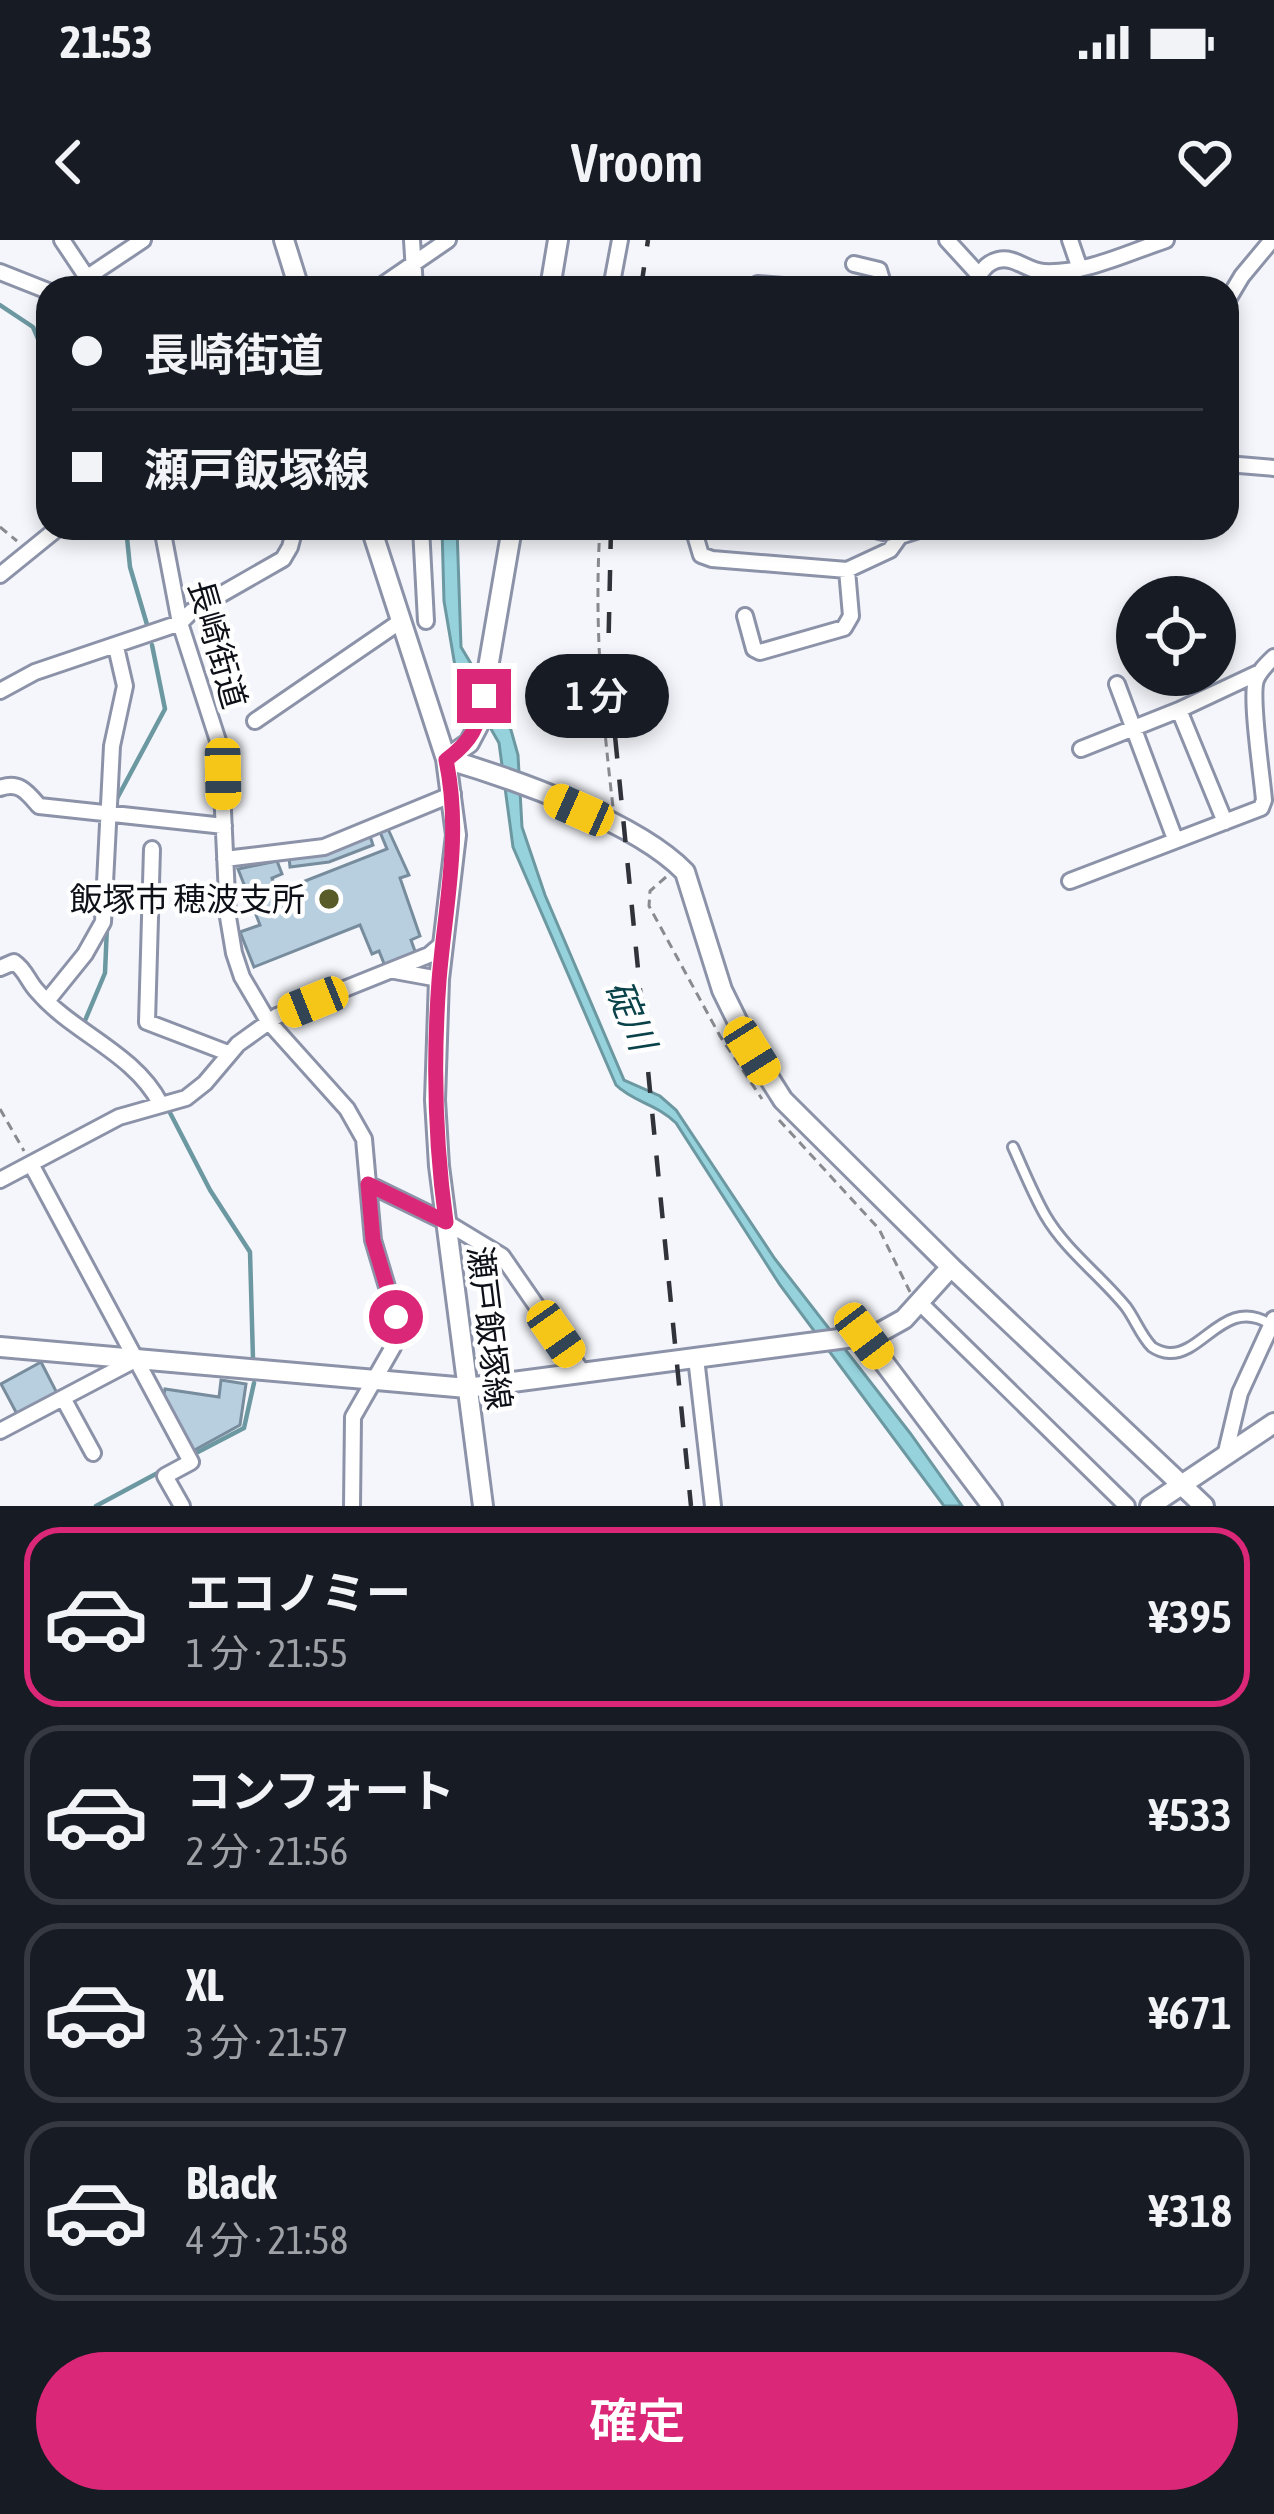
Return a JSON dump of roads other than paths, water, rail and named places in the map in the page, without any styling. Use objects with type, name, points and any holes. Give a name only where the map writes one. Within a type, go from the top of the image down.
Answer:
[{"type":"street","points":[[62,240],[88,276]]},
{"type":"street","points":[[99,276],[142,240]]},
{"type":"street","points":[[284,240],[295,276]]},
{"type":"street","points":[[412,240],[416,276]]},
{"type":"street","points":[[396,276],[448,240]]},
{"type":"street","points":[[552,276],[558,240]]},
{"type":"street","points":[[613,276],[620,240]]},
{"type":"street","points":[[947,240],[972,276]]},
{"type":"street","points":[[1070,240],[1080,269]]},
{"type":"street","points":[[980,276],[988,264],[1001,259],[1038,272],[1080,269],[1166,240]]},
{"type":"street","points":[[1239,281],[1272,240]]},
{"type":"street","points":[[854,264],[879,270],[881,276]]},
{"type":"street","points":[[0,272],[36,286]]},
{"type":"street","points":[[1239,465],[1274,468]]},
{"type":"street","points":[[0,575],[46,540]]},
{"type":"street","name":"長崎街道","points":[[164,540],[180,623],[220,746],[225,860],[234,953],[242,977],[268,1021],[359,1125],[364,1139],[373,1240],[396,1317],[393,1347],[353,1418],[352,1506]]},
{"type":"street","points":[[0,691],[35,672],[180,623],[192,611],[283,559],[290,540]]},
{"type":"street","name":"瀬戸飯塚線","points":[[375,540],[453,794],[455,835],[439,979],[435,1100],[482,1506]]},
{"type":"street","points":[[422,540],[426,621]]},
{"type":"street","points":[[446,760],[469,743],[478,727],[510,540]]},
{"type":"street","points":[[697,540],[701,555],[712,559],[847,571],[890,550],[899,540]]},
{"type":"street","points":[[745,616],[754,649],[760,652],[844,628],[851,616],[847,571]]},
{"type":"street","points":[[254,721],[401,621]]},
{"type":"street","points":[[47,1001],[85,954],[103,922],[112,746],[125,686],[116,646]]},
{"type":"street","points":[[1081,749],[1260,672],[1274,657]]},
{"type":"street","points":[[1070,881],[1256,812],[1264,800],[1253,695],[1260,672]]},
{"type":"street","points":[[1121,696],[1175,839]]},
{"type":"street","points":[[1179,710],[1225,823]]},
{"type":"street","points":[[446,760],[543,794],[671,858],[685,872],[722,990],[783,1100],[951,1268],[1204,1506]]},
{"type":"street","points":[[0,788],[13,784],[25,789],[39,806],[224,826]]},
{"type":"street","points":[[225,860],[324,848],[453,794]]},
{"type":"street","points":[[152,849],[147,1022],[228,1053]]},
{"type":"street","points":[[0,1180],[119,1117],[194,1092],[228,1053],[268,1021],[429,955],[443,942]]},
{"type":"street","points":[[0,968],[14,962],[22,968],[47,1001],[140,1077],[160,1102]]},
{"type":"street","points":[[390,971],[439,979]]},
{"type":"street","points":[[31,1163],[191,1462],[165,1476],[182,1506]]},
{"type":"street","points":[[368,1184],[502,1256],[583,1373]]},
{"type":"street","points":[[0,1347],[467,1388],[890,1330],[951,1268]]},
{"type":"street","points":[[920,1303],[1127,1506]]},
{"type":"street","points":[[1226,1452],[1240,1393],[1272,1322]]},
{"type":"street","points":[[864,1336],[992,1506]]},
{"type":"street","points":[[696,1358],[713,1506]]},
{"type":"street","points":[[0,1431],[135,1360]]},
{"type":"street","points":[[63,1397],[93,1454]]},
{"type":"street","points":[[1150,1506],[1274,1423]]},
{"type":"lane","points":[[1013,1147],[1059,1236],[1125,1306],[1152,1347],[1177,1353],[1228,1321],[1247,1316],[1272,1322]]},
{"type":"water","points":[[442,540],[457,540],[461,647],[511,730],[518,755],[522,827],[545,895],[624,1080],[660,1096],[676,1110],[775,1259],[962,1506],[944,1506],[780,1285],[676,1123],[616,1085],[513,847],[499,743],[455,666],[444,601]]},
{"type":"waterway","points":[[0,305],[36,334]]},
{"type":"waterway","points":[[127,540],[148,628]]},
{"type":"waterway","points":[[113,806],[165,709],[152,645]]},
{"type":"waterway","points":[[84,1023],[105,973],[107,926]]},
{"type":"waterway","points":[[166,1105],[210,1190],[250,1252],[253,1359]]},
{"type":"waterway","points":[[198,1452],[244,1428],[254,1383]]},
{"type":"waterway","points":[[96,1506],[165,1469]]},
{"type":"railway","points":[[643,276],[648,240]]},
{"type":"railway","points":[[611,540],[608,665],[691,1506]]},
{"type":"place","name":"飯塚市 穂波支所","points":[[329,899]]},
{"type":"water label","name":"碇川","points":[[631,1015]]}]
